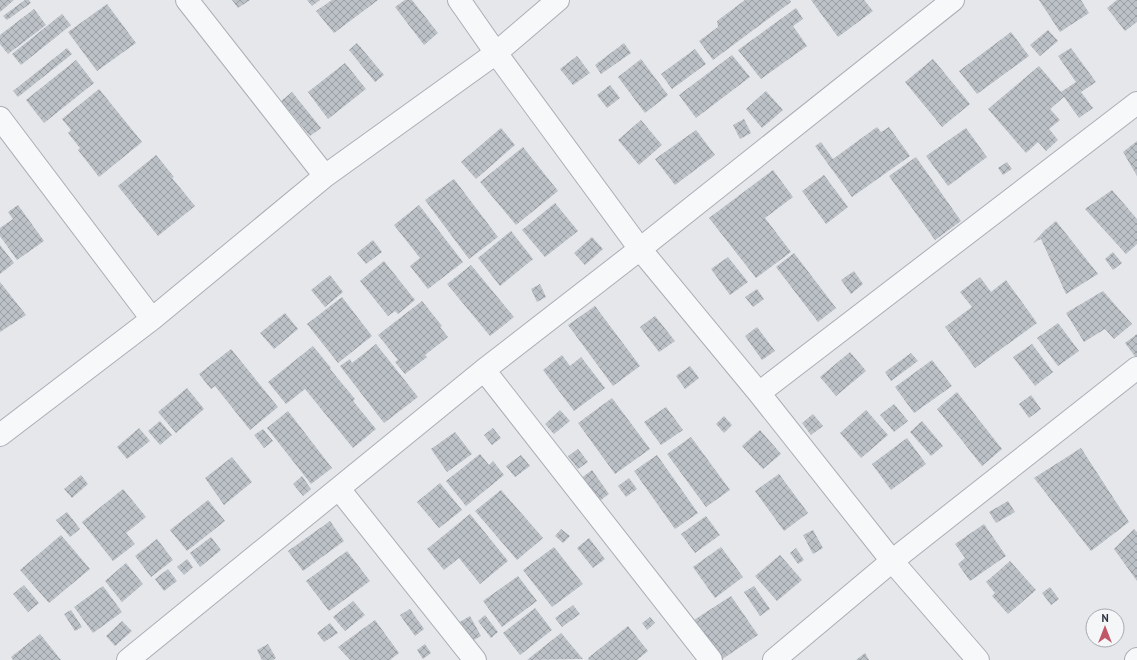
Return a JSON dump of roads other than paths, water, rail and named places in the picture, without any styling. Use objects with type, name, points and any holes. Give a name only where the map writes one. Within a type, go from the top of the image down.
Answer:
[{"type":"street","points":[[187,0],[325,176]]},
{"type":"street","points":[[459,0],[496,53],[640,249],[759,393],[892,562],[978,660]]},
{"type":"street","points":[[0,435],[152,319],[325,176],[496,53],[558,0]]},
{"type":"street","points":[[128,660],[484,370],[640,249],[953,0]]},
{"type":"street","points":[[759,393],[1137,103]]},
{"type":"street","points":[[4,130],[152,319]]},
{"type":"street","points":[[774,660],[892,562],[1137,368]]},
{"type":"street","points":[[484,370],[711,660]]},
{"type":"street","points":[[339,489],[475,660]]}]
